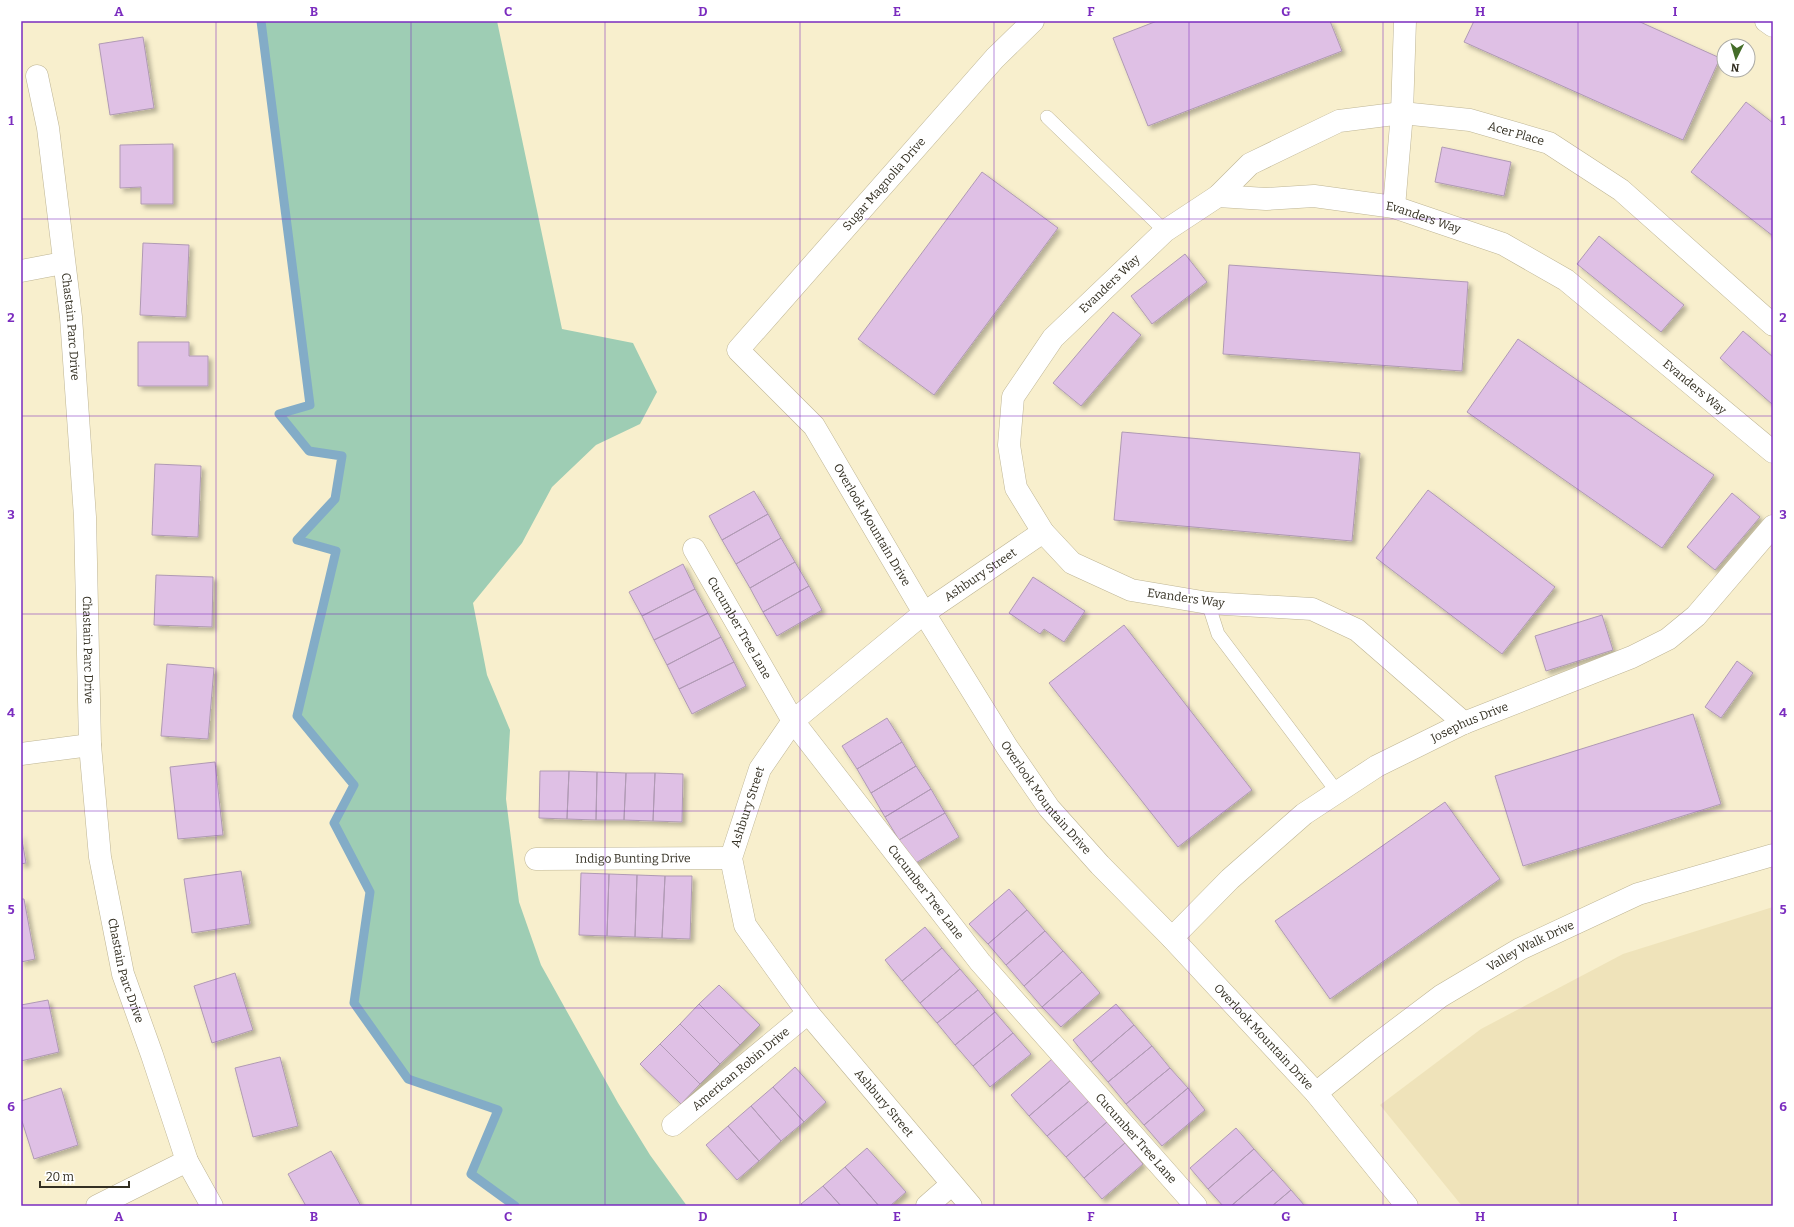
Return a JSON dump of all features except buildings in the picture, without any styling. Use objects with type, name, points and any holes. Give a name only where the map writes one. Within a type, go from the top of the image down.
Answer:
[{"type":"street","name":"Sugar Magnolia Drive","points":[[738,350],[995,58],[1033,21]]},
{"type":"street","points":[[1394,207],[1402,113],[1405,21]]},
{"type":"street","points":[[1766,21],[1773,26]]},
{"type":"street","name":"Chastain Parc Drive","points":[[37,76],[48,128],[70,317],[85,517],[90,745],[100,857],[123,974],[152,1055],[187,1161],[212,1206]]},
{"type":"street","name":"Acer Place","points":[[1218,196],[1250,164],[1339,121],[1402,113],[1470,120],[1549,143],[1621,190],[1773,325]]},
{"type":"street","name":"Evanders Way","points":[[1464,723],[1358,630],[1312,609],[1208,603],[1131,590],[1072,563],[1043,532],[1016,488],[1009,445],[1013,397],[1053,338],[1166,231],[1218,196],[1266,199],[1314,196],[1394,207],[1504,244],[1566,280],[1773,452]]},
{"type":"street","points":[[21,271],[63,263]]},
{"type":"street","name":"Overlook Mountain Drive","points":[[738,350],[814,426],[924,614],[1007,747],[1049,808],[1100,865],[1172,938],[1316,1093],[1407,1206]]},
{"type":"street","name":"Josephus Drive","points":[[1172,938],[1230,879],[1304,814],[1377,766],[1464,723],[1632,657],[1668,639],[1696,616],[1773,526]]},
{"type":"street","name":"Ashbury Street","points":[[971,1206],[808,1013],[745,925],[731,858],[760,769],[793,721],[924,614],[1043,532]]},
{"type":"street","name":"Cucumber Tree Lane","points":[[694,549],[793,721],[876,826],[980,962],[1196,1206]]},
{"type":"street","points":[[21,754],[90,745]]},
{"type":"street","name":"Valley Walk Drive","points":[[1316,1093],[1372,1048],[1441,996],[1520,949],[1638,894],[1773,855]]},
{"type":"street","name":"Indigo Bunting Drive","points":[[536,859],[731,858]]},
{"type":"street","name":"American Robin Drive","points":[[673,1126],[808,1013]]},
{"type":"street","points":[[97,1206],[187,1161]]},
{"type":"street","points":[[927,1206],[952,1184]]},
{"type":"lane","points":[[1047,117],[1166,231]]},
{"type":"lane","points":[[1208,603],[1218,634],[1338,792]]},
{"type":"shaded area","points":[[1773,907],[1773,1206],[1462,1206],[1380,1105],[1481,1029],[1623,954]]},
{"type":"green space","points":[[261,21],[497,21],[562,329],[633,343],[657,392],[640,424],[596,445],[552,487],[522,543],[473,603],[487,675],[510,730],[506,799],[519,902],[541,965],[618,1103],[650,1155],[687,1206],[515,1206],[471,1174],[498,1110],[408,1079],[354,1003],[370,892],[334,823],[354,785],[297,716],[336,551],[297,540],[335,499],[342,456],[309,451],[279,414],[310,404]]},
{"type":"waterway","points":[[261,21],[310,405],[279,414],[309,451],[342,456],[335,499],[297,540],[336,551],[297,716],[354,785],[334,823],[370,892],[354,1003],[408,1079],[498,1110],[471,1174],[515,1206]]}]
